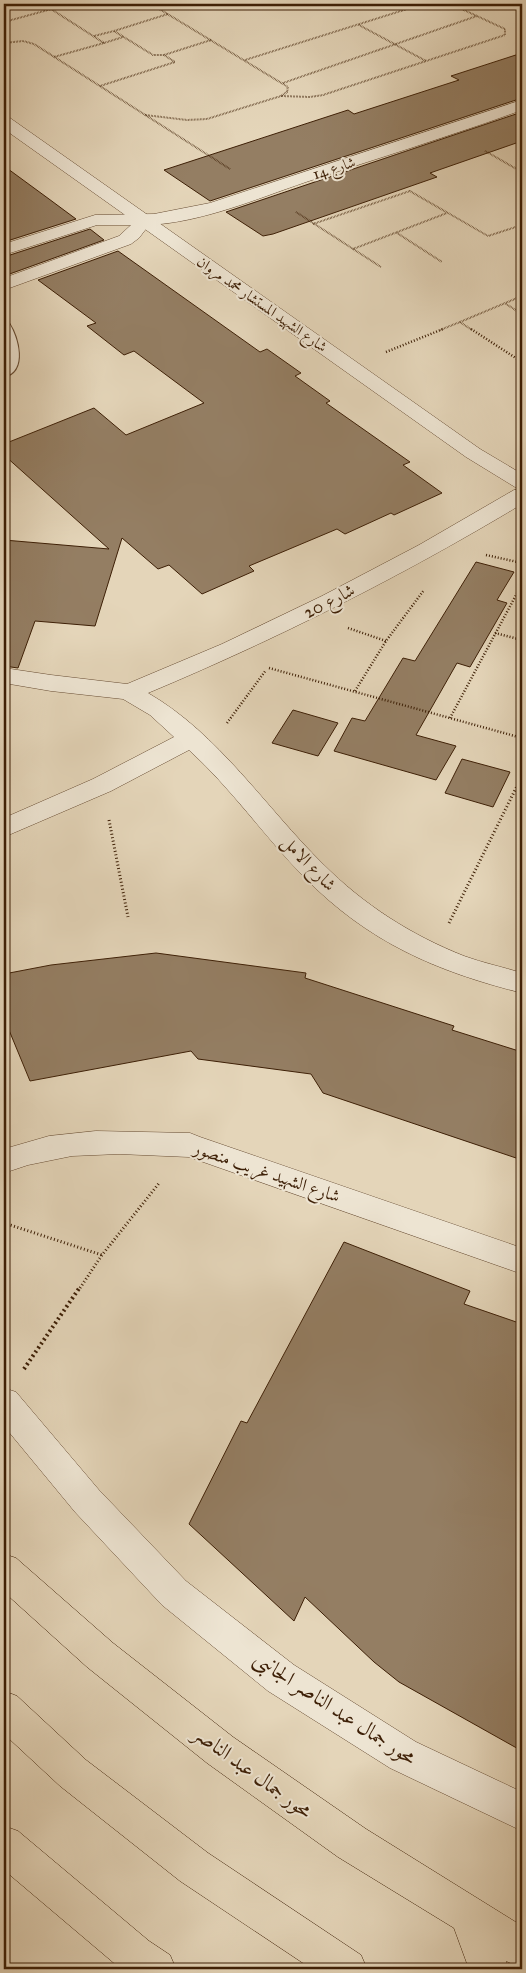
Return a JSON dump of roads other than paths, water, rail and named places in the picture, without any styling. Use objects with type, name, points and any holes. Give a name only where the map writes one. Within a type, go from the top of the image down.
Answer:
[{"type":"main road","name":"محور جمال عبد الناصر","points":[[4,1570],[100,1655],[220,1750],[352,1843],[522,1948]]},
{"type":"main road","points":[[4,1709],[73,1773],[194,1868],[347,1969]]},
{"type":"main road","points":[[4,1845],[135,1954],[156,1969]]},
{"type":"main road","points":[[468,1916],[489,1969]]},
{"type":"street","name":"شارع 14","points":[[4,250],[94,220],[110,218],[143,220],[186,214],[265,190],[522,105]]},
{"type":"street","name":"شارع الشهيد المستشار محمد مروان","points":[[4,122],[473,453],[522,483]]},
{"type":"street","points":[[4,284],[125,240],[133,234],[143,220]]},
{"type":"street","name":"شارع 20","points":[[129,692],[214,658],[458,541],[522,494]]},
{"type":"street","points":[[4,675],[51,683],[129,692]]},
{"type":"street","name":"شارع الامل","points":[[129,692],[158,708],[199,745],[314,871],[371,920],[401,939],[457,964],[522,983]]},
{"type":"street","points":[[4,828],[199,745]]},
{"type":"street","name":"شارع الشهيد غريب منصور","points":[[4,1161],[66,1144],[135,1142],[190,1145],[522,1261]]},
{"type":"street","name":"محور جمال عبد الناصر الجانبى","points":[[12,1388],[86,1501],[174,1593],[280,1678],[403,1755],[522,1812]]},
{"type":"lane","points":[[4,326],[12,340],[13,358],[4,373]]}]
